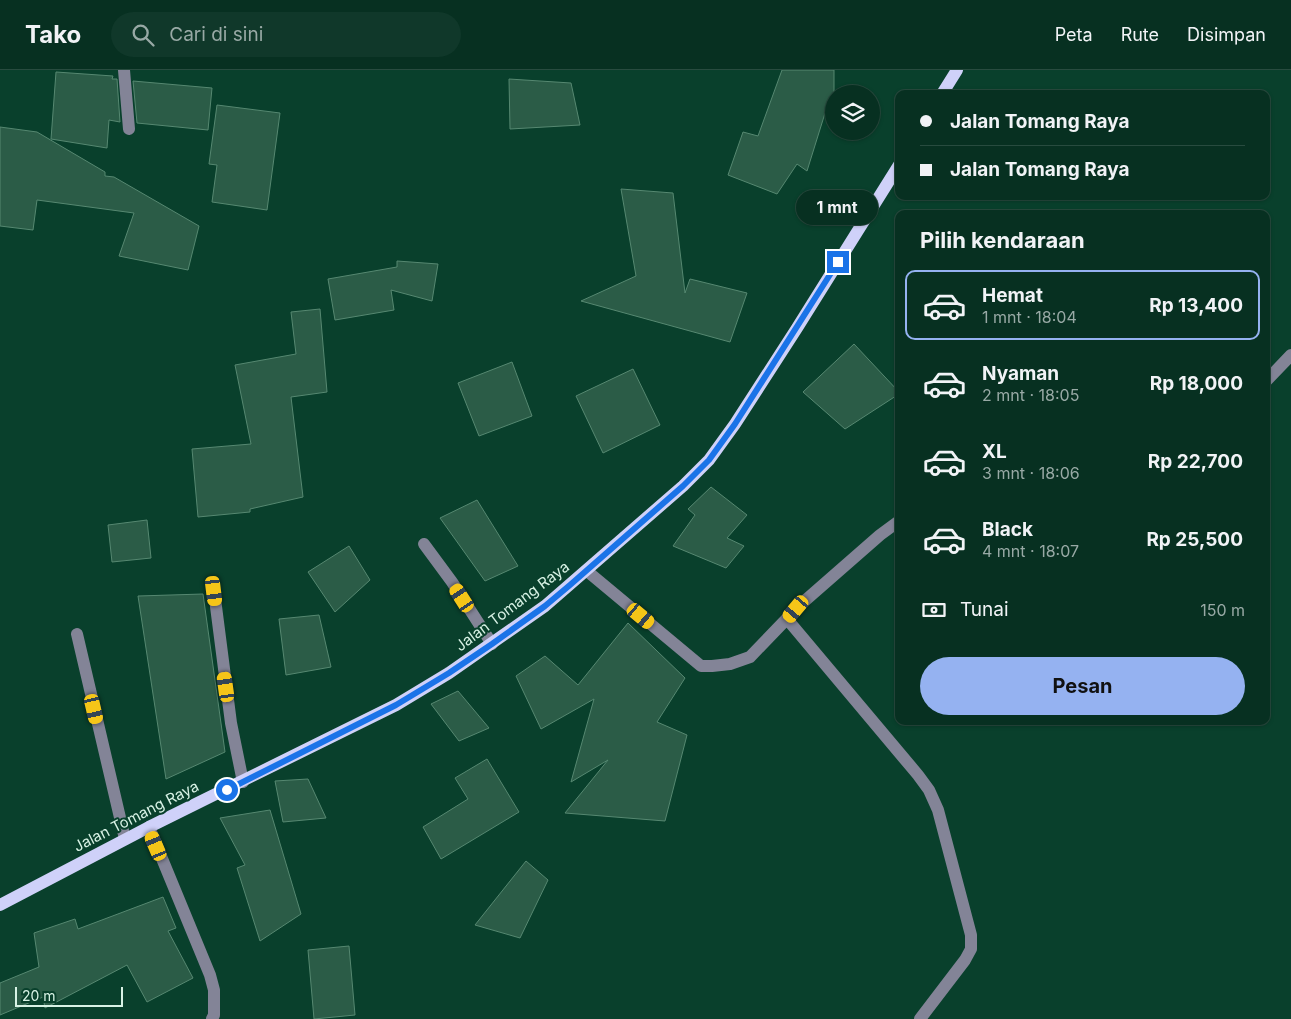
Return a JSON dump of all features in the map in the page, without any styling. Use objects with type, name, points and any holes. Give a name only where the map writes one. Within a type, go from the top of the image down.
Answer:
[{"type":"main road","points":[[944,90],[957,70]]},
{"type":"main road","name":"Jalan Tomang Raya","points":[[0,905],[125,839],[396,705],[449,673],[545,606],[683,486],[709,460],[735,424],[895,171]]},
{"type":"street","points":[[124,70],[129,129]]},
{"type":"street","points":[[1270,377],[1291,355]]},
{"type":"street","points":[[587,571],[701,666],[730,664],[750,657],[800,605],[895,524]]},
{"type":"street","points":[[424,544],[452,582],[492,644]]},
{"type":"street","points":[[214,591],[231,723],[243,782]]},
{"type":"street","points":[[787,619],[918,775],[929,790],[938,810],[968,922],[970,949],[965,960],[920,1019]]},
{"type":"street","points":[[77,634],[125,839]]},
{"type":"street","points":[[149,827],[210,975],[214,990],[214,1015],[212,1019]]},
{"type":"building","points":[[782,70],[834,70],[834,85],[825,85],[825,113],[807,171],[797,164],[777,194],[728,175],[743,132],[758,136]]},
{"type":"building","points":[[56,72],[113,76],[112,79],[117,79],[120,122],[109,120],[107,148],[51,139]]},
{"type":"building","points":[[509,79],[571,83],[580,125],[510,129]]},
{"type":"building","points":[[133,81],[212,88],[208,130],[137,123]]},
{"type":"building","points":[[217,105],[280,113],[267,210],[212,202],[217,165],[209,164]]},
{"type":"building","points":[[0,127],[37,132],[105,172],[105,176],[114,177],[199,226],[188,270],[119,256],[134,213],[37,200],[33,230],[0,226]]},
{"type":"building","points":[[621,189],[673,193],[685,293],[690,279],[747,293],[730,342],[581,301],[636,276]]},
{"type":"building","points":[[397,261],[438,264],[432,301],[391,290],[394,310],[335,320],[328,279],[397,267]]},
{"type":"building","points":[[320,309],[327,392],[291,397],[303,497],[250,509],[250,512],[198,517],[192,449],[251,444],[235,365],[296,354],[291,312]]},
{"type":"building","points":[[854,344],[895,388],[895,397],[845,429],[803,392]]},
{"type":"building","points":[[512,362],[532,416],[479,436],[458,383]]},
{"type":"building","points":[[633,369],[660,425],[603,453],[576,396]]},
{"type":"building","points":[[711,487],[747,515],[727,538],[744,546],[726,568],[673,546],[695,515],[688,509]]},
{"type":"building","points":[[477,500],[518,566],[485,581],[440,518]]},
{"type":"building","points":[[147,520],[151,558],[112,562],[108,525]]},
{"type":"building","points":[[349,546],[370,580],[335,612],[308,572]]},
{"type":"building","points":[[203,594],[225,752],[166,779],[138,596]]},
{"type":"building","points":[[319,615],[331,667],[286,675],[279,619]]},
{"type":"building","points":[[628,623],[685,678],[657,722],[687,735],[665,821],[565,813],[608,760],[571,782],[594,699],[541,729],[516,676],[545,656],[578,685]]},
{"type":"building","points":[[458,691],[489,728],[459,741],[431,704]]},
{"type":"building","points":[[487,759],[519,812],[441,859],[423,827],[468,799],[455,778]]},
{"type":"building","points":[[308,779],[326,818],[283,822],[275,781]]},
{"type":"building","points":[[270,810],[301,914],[260,941],[237,868],[245,865],[220,818]]},
{"type":"building","points":[[526,861],[548,880],[520,938],[475,925]]},
{"type":"building","points":[[163,897],[176,928],[168,931],[193,978],[147,1002],[127,965],[45,1008],[43,997],[0,1015],[0,983],[39,967],[34,933],[75,919],[78,929]]},
{"type":"building","points":[[349,946],[355,1015],[314,1019],[308,950]]},
{"type":"route","points":[[227,790],[396,705],[492,644],[545,606],[570,585],[683,486],[709,460],[735,424],[838,262]]}]
